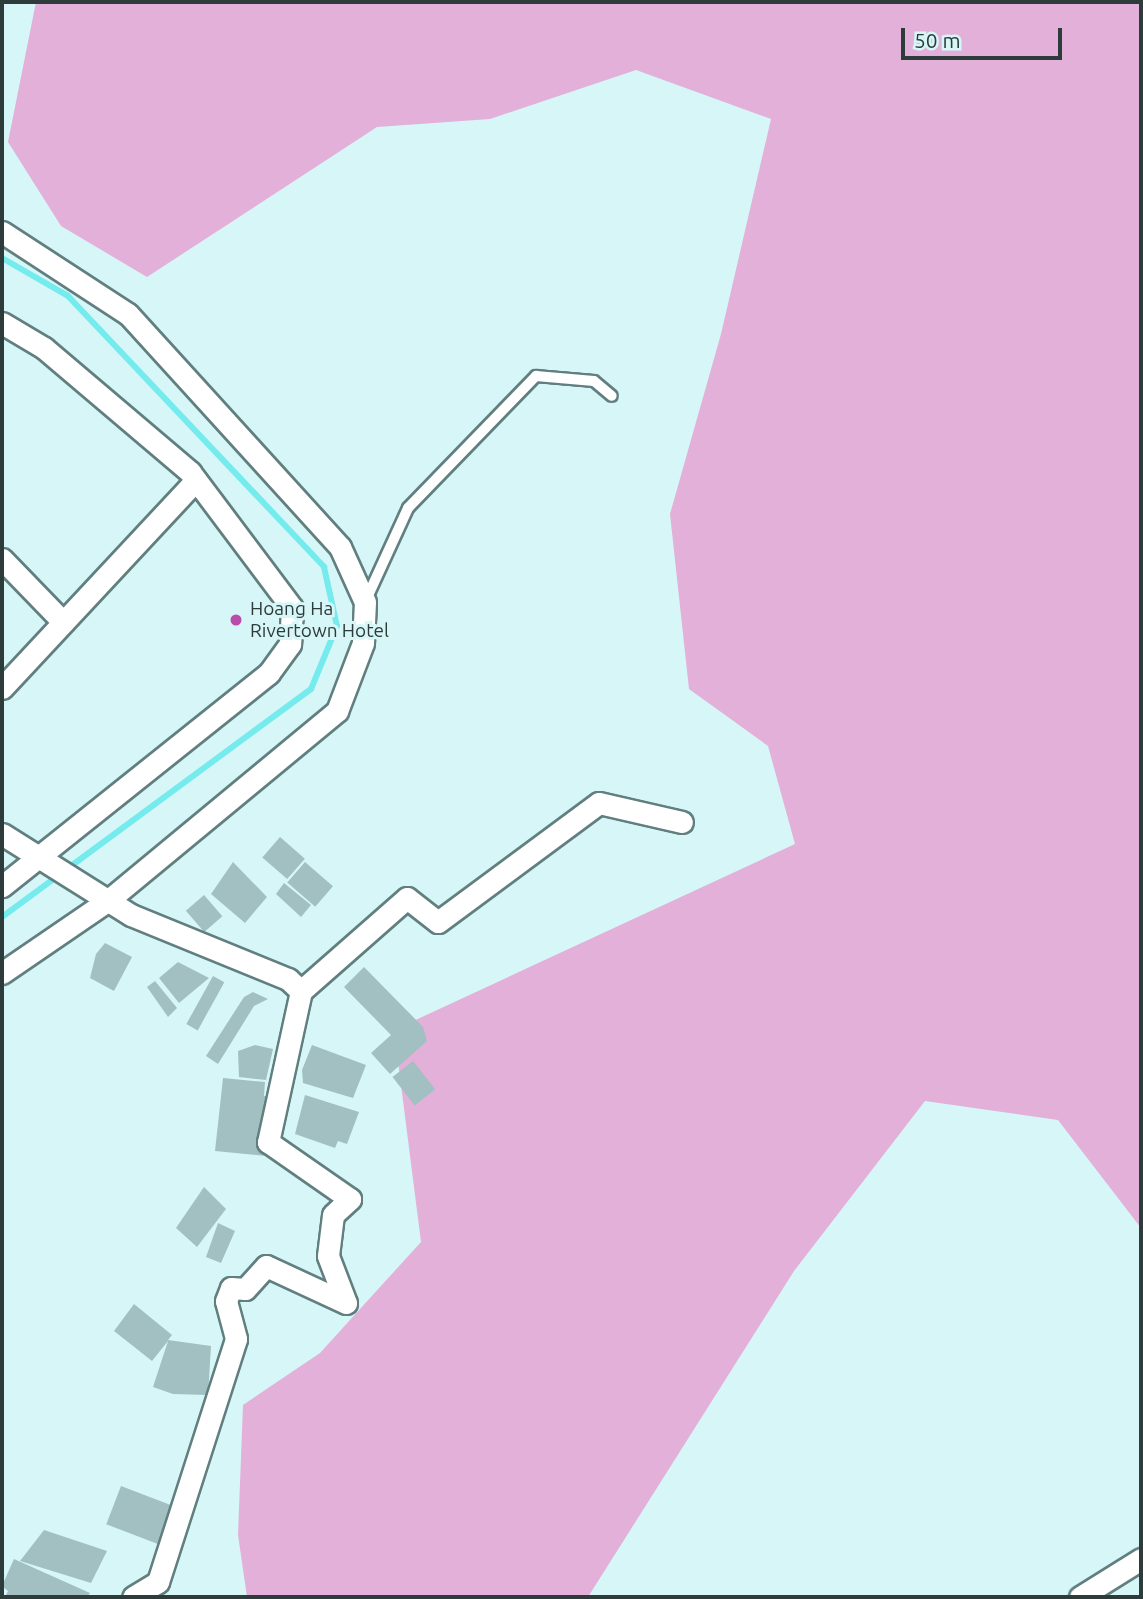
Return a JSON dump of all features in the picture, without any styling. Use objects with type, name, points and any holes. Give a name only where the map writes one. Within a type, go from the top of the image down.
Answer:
[{"type":"street","points":[[2,232],[128,314],[340,547],[365,603],[363,643],[337,711],[2,973]]},
{"type":"street","points":[[2,323],[44,348],[197,480],[292,608],[290,643],[269,673],[52,844],[47,859],[2,886]]},
{"type":"street","points":[[2,688],[197,480]]},
{"type":"street","points":[[2,559],[63,622]]},
{"type":"street","points":[[133,1597],[158,1583],[232,1352],[236,1339],[226,1301],[231,1288],[245,1289],[266,1266],[346,1303],[328,1256],[333,1215],[350,1199],[268,1142],[302,991],[407,898],[438,922],[599,803],[682,822]]},
{"type":"street","points":[[2,834],[47,859],[131,915],[288,979],[302,991]]},
{"type":"street","points":[[1080,1597],[1141,1559]]},
{"type":"lane","points":[[365,603],[408,508],[536,376],[594,381],[612,396]]},
{"type":"shaded area","points":[[36,2],[1141,2],[1141,1228],[1058,1120],[925,1101],[794,1271],[588,1597],[247,1597],[238,1535],[243,1405],[320,1353],[421,1242],[394,1030],[795,844],[768,746],[689,689],[670,514],[721,334],[771,119],[636,70],[490,119],[377,127],[147,277],[61,226],[8,142]]},
{"type":"building","points":[[280,837],[305,859],[287,879],[262,857]]},
{"type":"building","points":[[233,862],[267,897],[245,923],[211,894]]},
{"type":"building","points":[[305,862],[333,886],[315,907],[287,882]]},
{"type":"building","points":[[284,883],[311,905],[301,917],[276,894]]},
{"type":"building","points":[[204,895],[222,916],[204,932],[186,911]]},
{"type":"building","points":[[105,943],[132,957],[114,991],[90,978],[96,954]]},
{"type":"building","points":[[178,962],[209,978],[179,1003],[159,978]]},
{"type":"building","points":[[364,967],[423,1027],[427,1041],[390,1074],[371,1053],[391,1035],[344,987]]},
{"type":"building","points":[[213,976],[224,982],[198,1030],[186,1024]]},
{"type":"building","points":[[155,981],[177,1008],[168,1017],[147,987]]},
{"type":"building","points":[[253,992],[268,999],[254,1006],[218,1064],[206,1056],[244,997]]},
{"type":"building","points":[[255,1045],[273,1049],[266,1080],[239,1077],[238,1051]]},
{"type":"building","points":[[312,1045],[366,1065],[353,1098],[303,1083],[302,1070]]},
{"type":"building","points":[[413,1061],[435,1089],[415,1105],[393,1077]]},
{"type":"building","points":[[223,1078],[265,1082],[264,1096],[274,1097],[266,1156],[215,1151]]},
{"type":"building","points":[[305,1095],[359,1112],[347,1144],[338,1141],[335,1148],[295,1134]]},
{"type":"building","points":[[204,1187],[226,1209],[197,1247],[176,1228]]},
{"type":"building","points":[[218,1223],[235,1231],[221,1263],[206,1257]]},
{"type":"building","points":[[134,1304],[172,1335],[168,1340],[211,1346],[208,1395],[173,1394],[153,1387],[168,1341],[152,1361],[114,1331]]},
{"type":"building","points":[[121,1486],[175,1507],[160,1545],[106,1524]]},
{"type":"building","points":[[44,1530],[107,1551],[91,1583],[20,1561]]},
{"type":"building","points":[[14,1559],[90,1593],[87,1597],[5,1597],[8,1591],[2,1586]]},
{"type":"waterway","points":[[2,258],[68,296],[324,567],[337,626],[311,689],[68,868]]},
{"type":"waterway","points":[[2,917],[59,875]]},
{"type":"place","name":"Hoang Ha Rivertown Hotel","points":[[236,620]]}]
